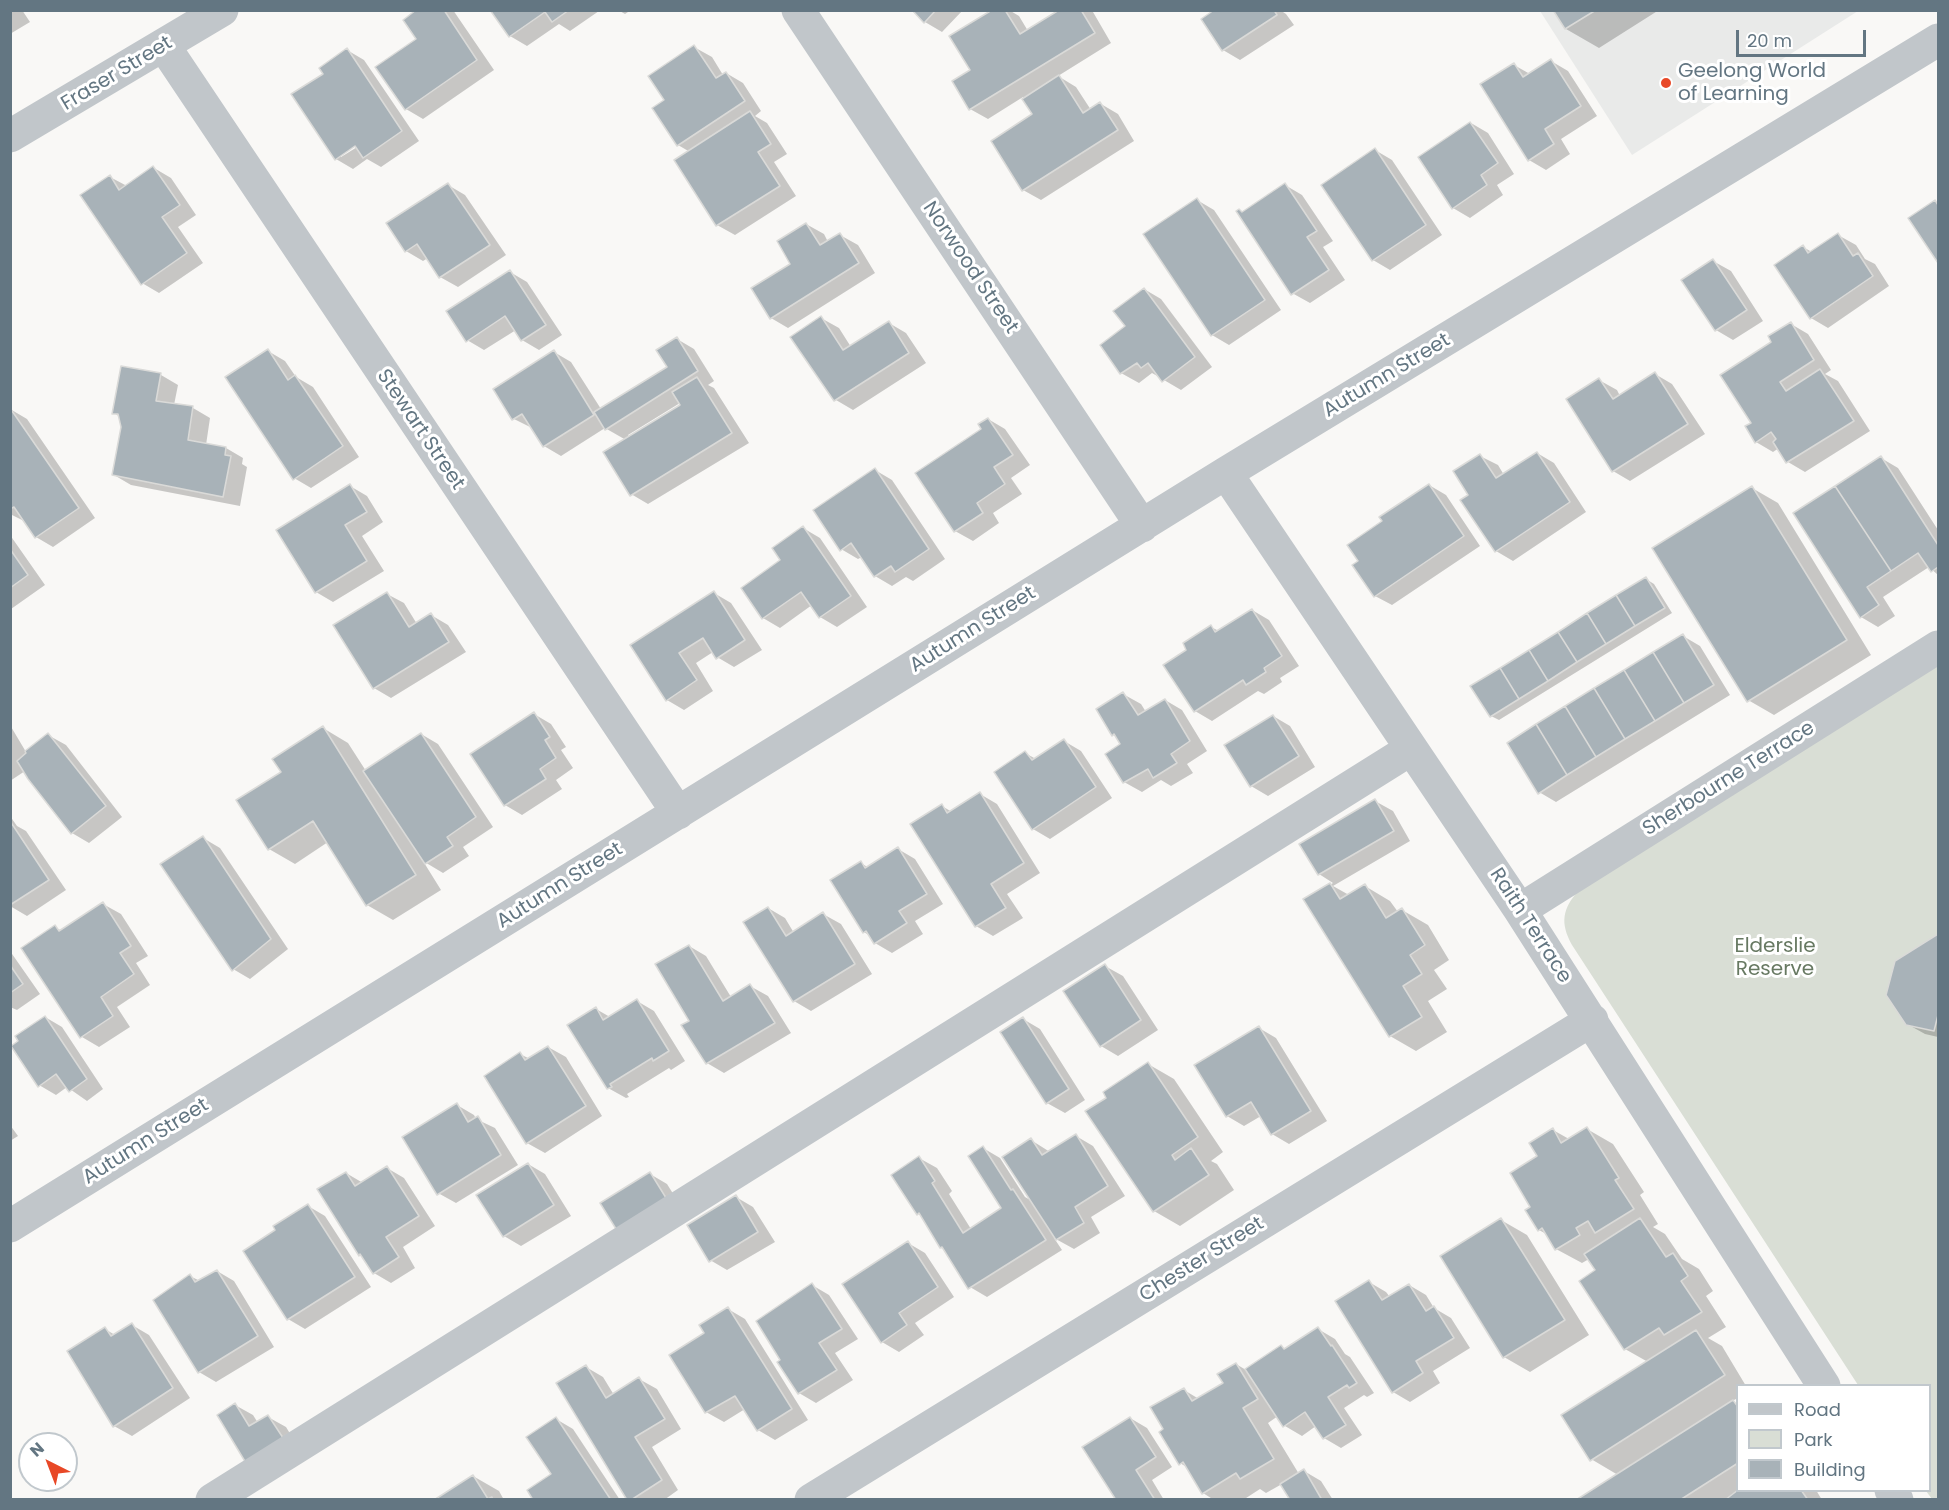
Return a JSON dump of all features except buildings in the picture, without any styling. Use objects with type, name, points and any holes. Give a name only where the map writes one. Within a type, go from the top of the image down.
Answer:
[{"type":"street","name":"Fraser Street","points":[[10,136],[222,10]]},
{"type":"street","name":"Norwood Street","points":[[798,10],[1142,526]]},
{"type":"street","name":"Autumn Street","points":[[10,1226],[1226,473],[1938,40]]},
{"type":"street","name":"Stewart Street","points":[[164,46],[678,813]]},
{"type":"street","name":"Raith Terrace","points":[[1226,473],[1520,910],[1823,1384]]},
{"type":"street","name":"Sherbourne Terrace","points":[[1520,910],[1938,647]]},
{"type":"street","points":[[212,1500],[1411,749]]},
{"type":"street","name":"Chester Street","points":[[811,1500],[1592,1020]]},
{"type":"shaded area","name":"Geelong World of Learning","points":[[1540,11],[1858,11],[1632,155]]},
{"type":"green space","name":"Elderslie Reserve","points":[[1938,664],[1938,1499],[1932,1499],[1927,1492],[1931,1492],[1931,1384],[1857,1384],[1572,945],[1564,923],[1566,910],[1579,890]]},
{"type":"place","name":"Geelong World of Learning","points":[[1666,83]]}]
